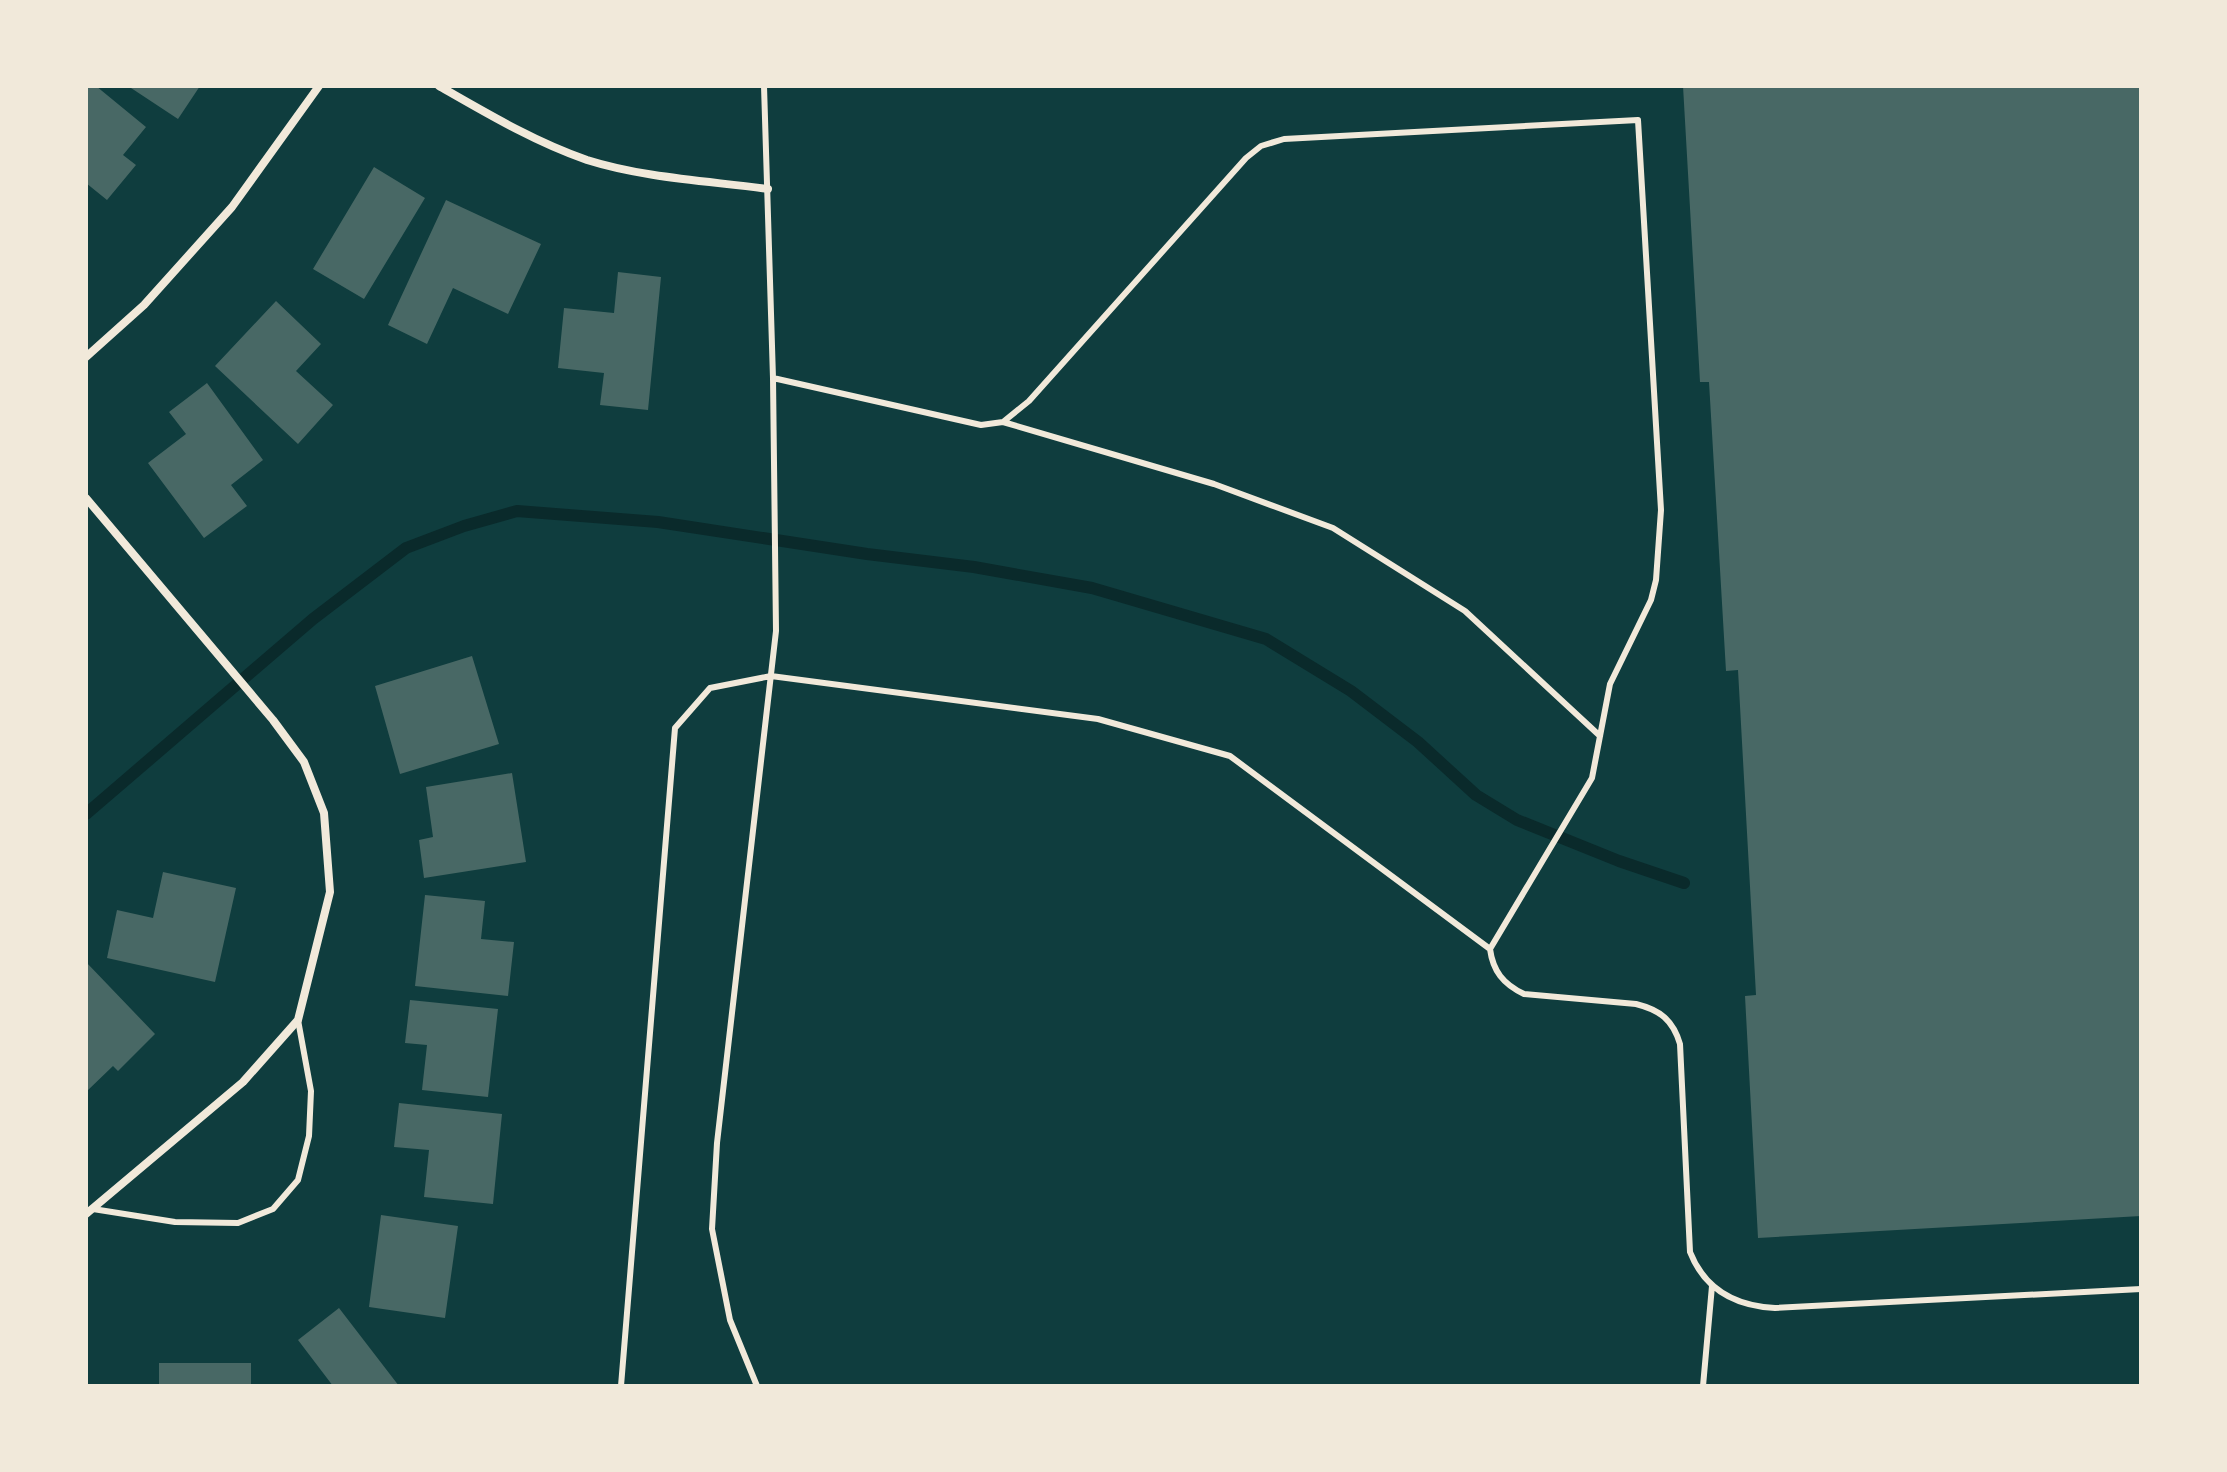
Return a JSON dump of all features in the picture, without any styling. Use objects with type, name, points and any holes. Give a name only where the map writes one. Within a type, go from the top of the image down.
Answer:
[{"type":"street","points":[[86,357],[144,305],[232,207],[319,86]]},
{"type":"street","points":[[439,86],[495,118],[586,159],[634,171],[768,189]]},
{"type":"street","points":[[86,498],[273,720],[304,762],[324,813],[330,892],[298,1020],[243,1082],[89,1212]]},
{"type":"lane","points":[[757,1386],[730,1320],[712,1229],[717,1143],[776,631],[775,443],[764,86]]},
{"type":"lane","points":[[1003,422],[1029,401],[1246,158],[1261,146],[1284,139],[1638,120],[1661,510],[1660,557],[1651,600],[1610,684],[1592,778],[1490,949],[1492,963],[1511,988],[1524,994],[1636,1004],[1660,1012],[1676,1029],[1680,1044],[1690,1252],[1702,1278],[1741,1302],[1775,1308],[2141,1289]]},
{"type":"lane","points":[[773,378],[981,425],[1003,422],[1214,484],[1333,528],[1465,611],[1600,736]]},
{"type":"lane","points":[[621,1386],[675,728],[710,688],[771,676],[1098,719],[1230,756],[1490,949]]},
{"type":"lane","points":[[89,1212],[175,1222],[238,1223],[273,1209],[298,1180],[309,1136],[311,1091],[298,1020]]},
{"type":"lane","points":[[1703,1386],[1712,1286]]},
{"type":"building","points":[[88,86],[96,86],[146,127],[123,155],[136,165],[107,200],[86,183]]},
{"type":"building","points":[[128,86],[200,86],[178,119]]},
{"type":"building","points":[[1683,86],[2141,86],[2141,1216],[1758,1238],[1745,996],[1756,995],[1738,670],[1726,671],[1709,382],[1700,382]]},
{"type":"building","points":[[374,167],[425,198],[364,299],[313,269]]},
{"type":"building","points":[[446,200],[541,244],[508,314],[453,288],[427,344],[388,325]]},
{"type":"building","points":[[618,272],[661,277],[648,410],[600,405],[604,373],[558,368],[564,308],[614,313]]},
{"type":"building","points":[[276,301],[321,344],[296,371],[333,405],[298,444],[215,366]]},
{"type":"building","points":[[207,383],[263,460],[231,485],[247,506],[204,538],[148,463],[186,434],[169,412]]},
{"type":"building","points":[[472,656],[499,744],[400,774],[375,686]]},
{"type":"building","points":[[512,773],[526,862],[424,878],[419,840],[433,837],[426,787]]},
{"type":"building","points":[[163,872],[236,888],[215,982],[107,958],[117,910],[153,918]]},
{"type":"building","points":[[425,895],[485,901],[481,939],[514,942],[508,996],[415,986]]},
{"type":"building","points":[[86,962],[155,1034],[118,1071],[113,1066],[86,1092]]},
{"type":"building","points":[[410,1000],[498,1009],[488,1097],[422,1090],[427,1045],[405,1043]]},
{"type":"building","points":[[399,1103],[502,1114],[493,1204],[424,1197],[429,1150],[394,1147]]},
{"type":"building","points":[[381,1215],[458,1226],[445,1318],[369,1307]]},
{"type":"building","points":[[339,1308],[399,1386],[333,1386],[298,1340]]},
{"type":"building","points":[[159,1363],[251,1363],[251,1386],[159,1386]]},
{"type":"waterway","points":[[86,814],[313,619],[406,548],[464,526],[517,511],[658,522],[974,567],[1092,588],[1266,639],[1351,691],[1418,742],[1476,795],[1517,820],[1684,883]]}]
